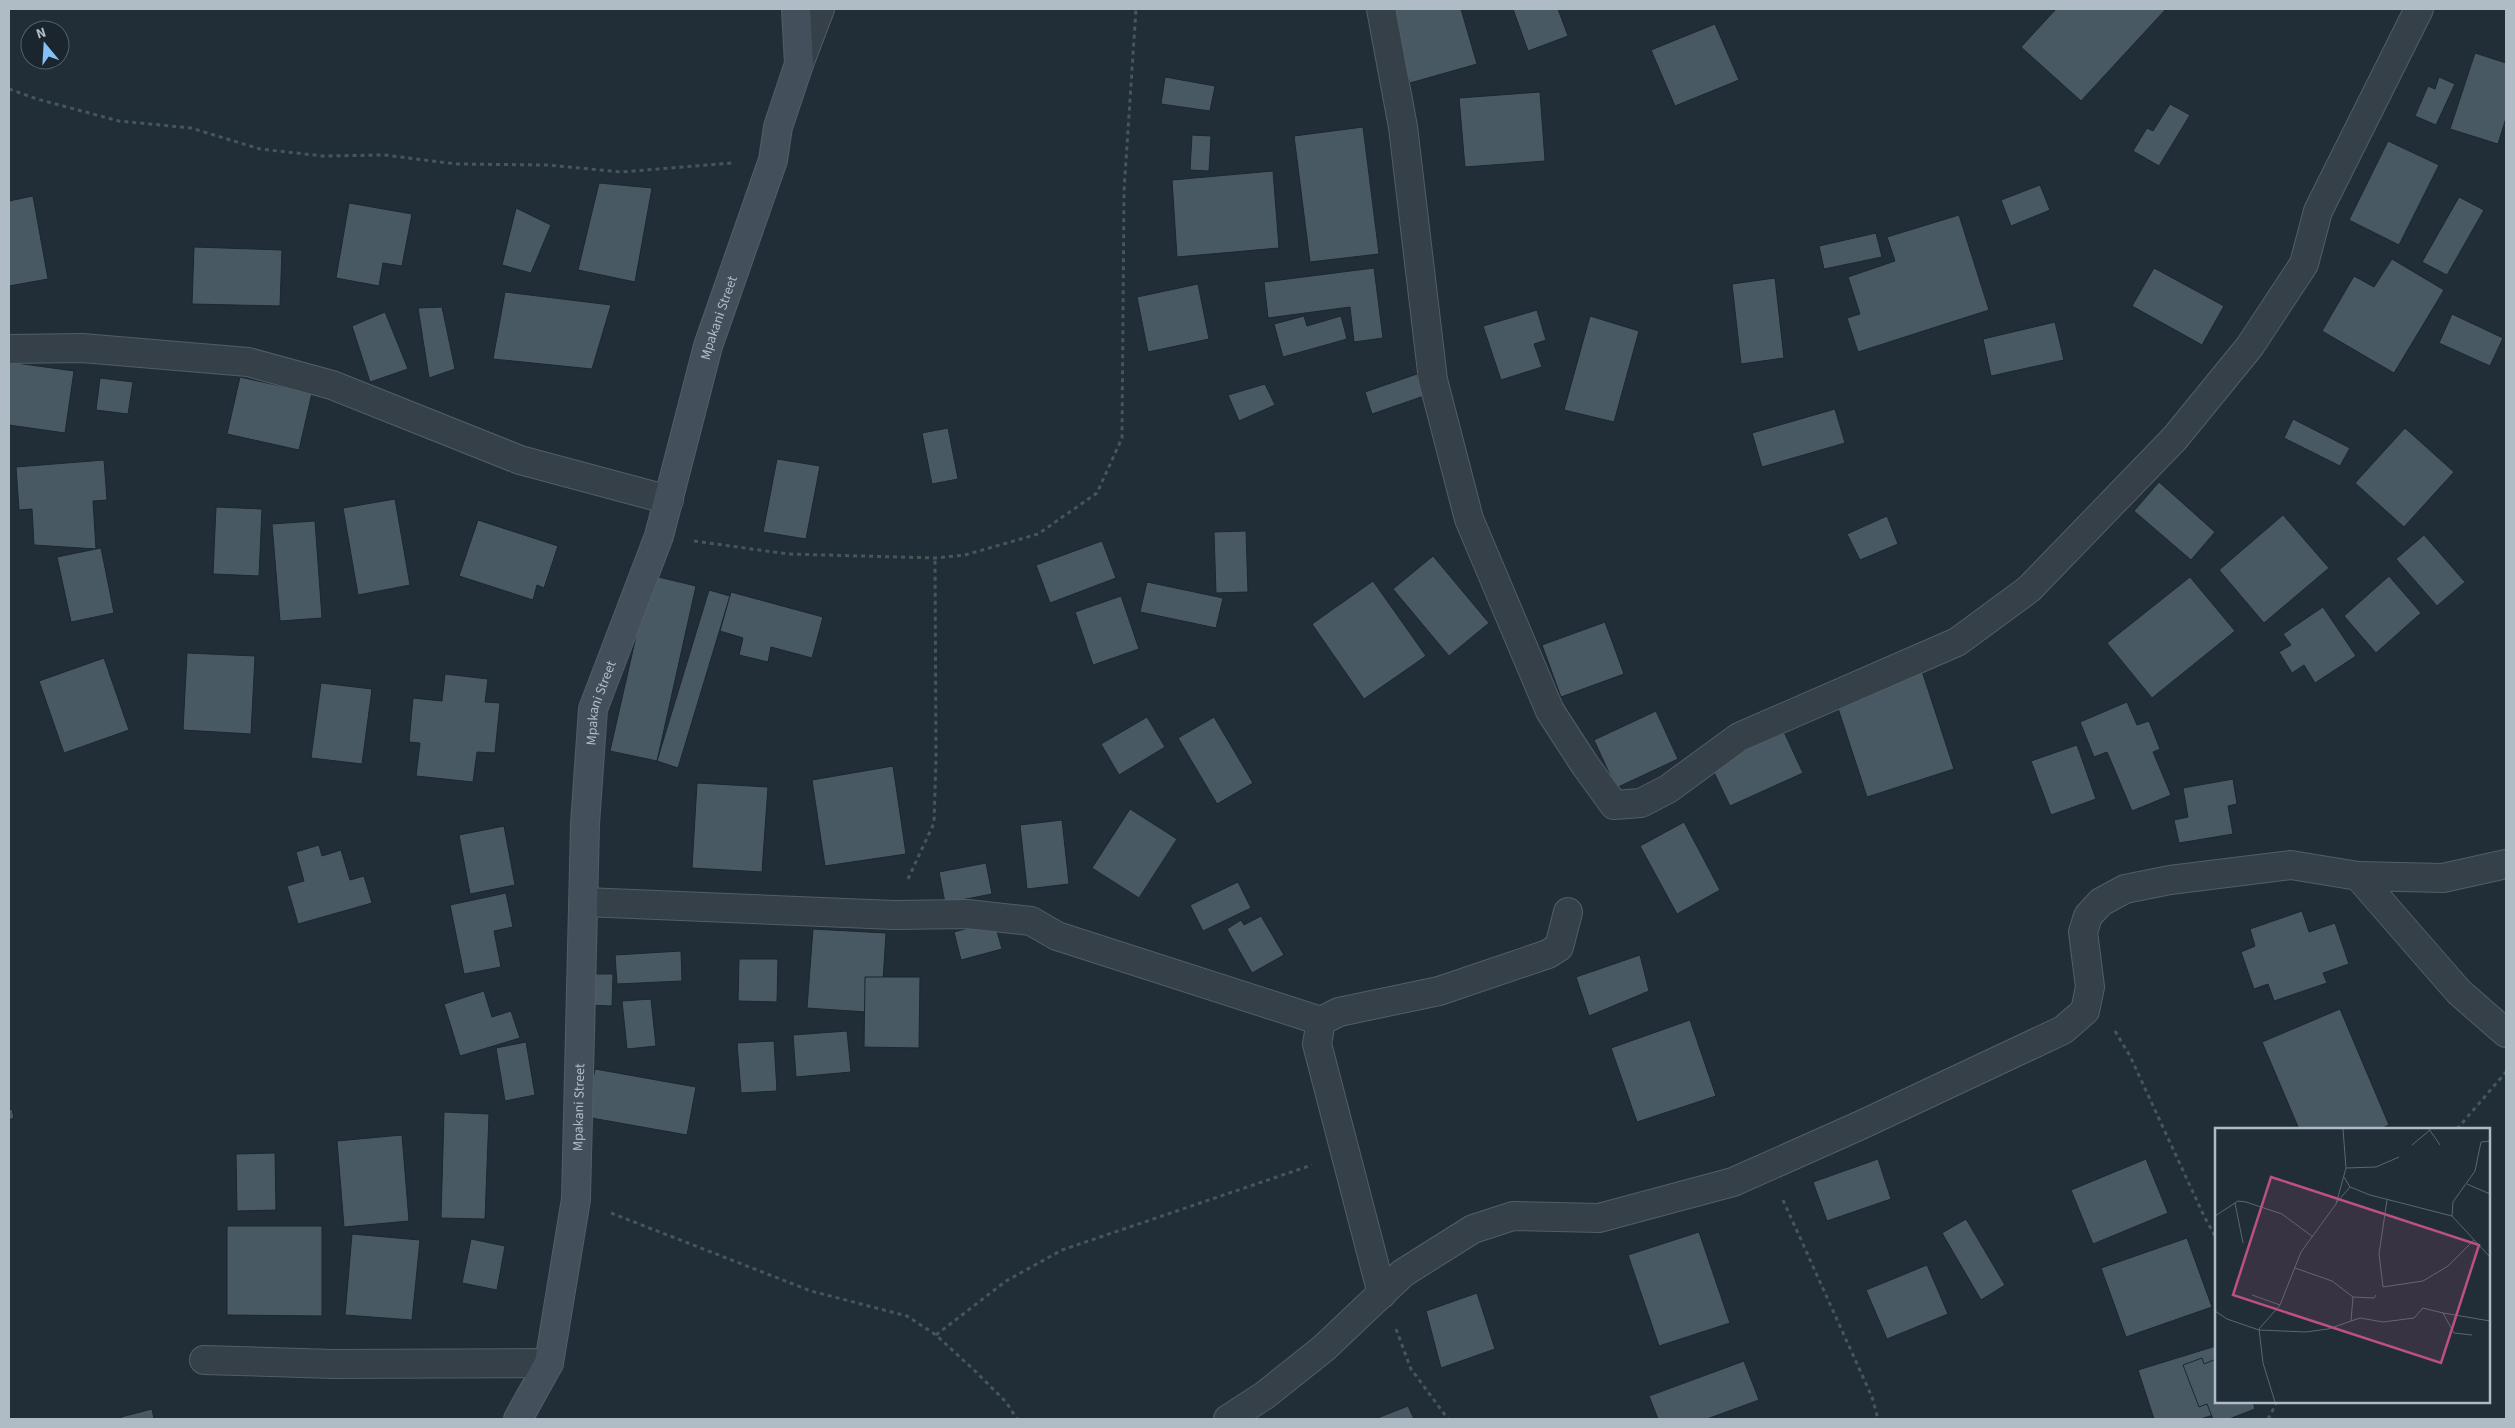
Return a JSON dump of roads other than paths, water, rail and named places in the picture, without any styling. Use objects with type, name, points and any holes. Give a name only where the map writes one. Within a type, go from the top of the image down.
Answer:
[{"type":"street","name":"Mpakani Street","points":[[518,1419],[549,1363],[576,1199],[585,902],[585,824],[593,709],[659,536],[708,346],[773,160],[778,126],[799,64],[796,9]]},
{"type":"street","points":[[799,64],[820,9]]},
{"type":"street","points":[[1381,9],[1403,127],[1433,380],[1451,456],[1469,519],[1550,711],[1585,765],[1614,804],[1640,803],[1668,789],[1739,737],[1957,642],[2030,589],[2175,438],[2250,346],[2304,264],[2318,211],[2419,9]]},
{"type":"street","points":[[9,349],[82,348],[248,362],[332,385],[520,460],[668,500]]},
{"type":"street","points":[[1228,1419],[1265,1395],[1324,1348],[1403,1273],[1473,1228],[1513,1216],[1599,1218],[1733,1182],[1767,1168],[2063,1030],[2085,1011],[2090,987],[2083,932],[2088,916],[2101,902],[2125,889],[2170,880],[2290,865],[2358,876],[2443,878],[2506,864]]},
{"type":"street","points":[[2358,876],[2459,992],[2506,1033]]},
{"type":"street","points":[[585,902],[894,916],[967,914],[1031,921],[1057,936],[1321,1021],[1339,1012],[1440,991],[1548,954],[1559,947],[1568,912]]},
{"type":"street","points":[[1321,1021],[1317,1044],[1382,1294]]},
{"type":"street","points":[[204,1360],[334,1364],[549,1363]]}]
